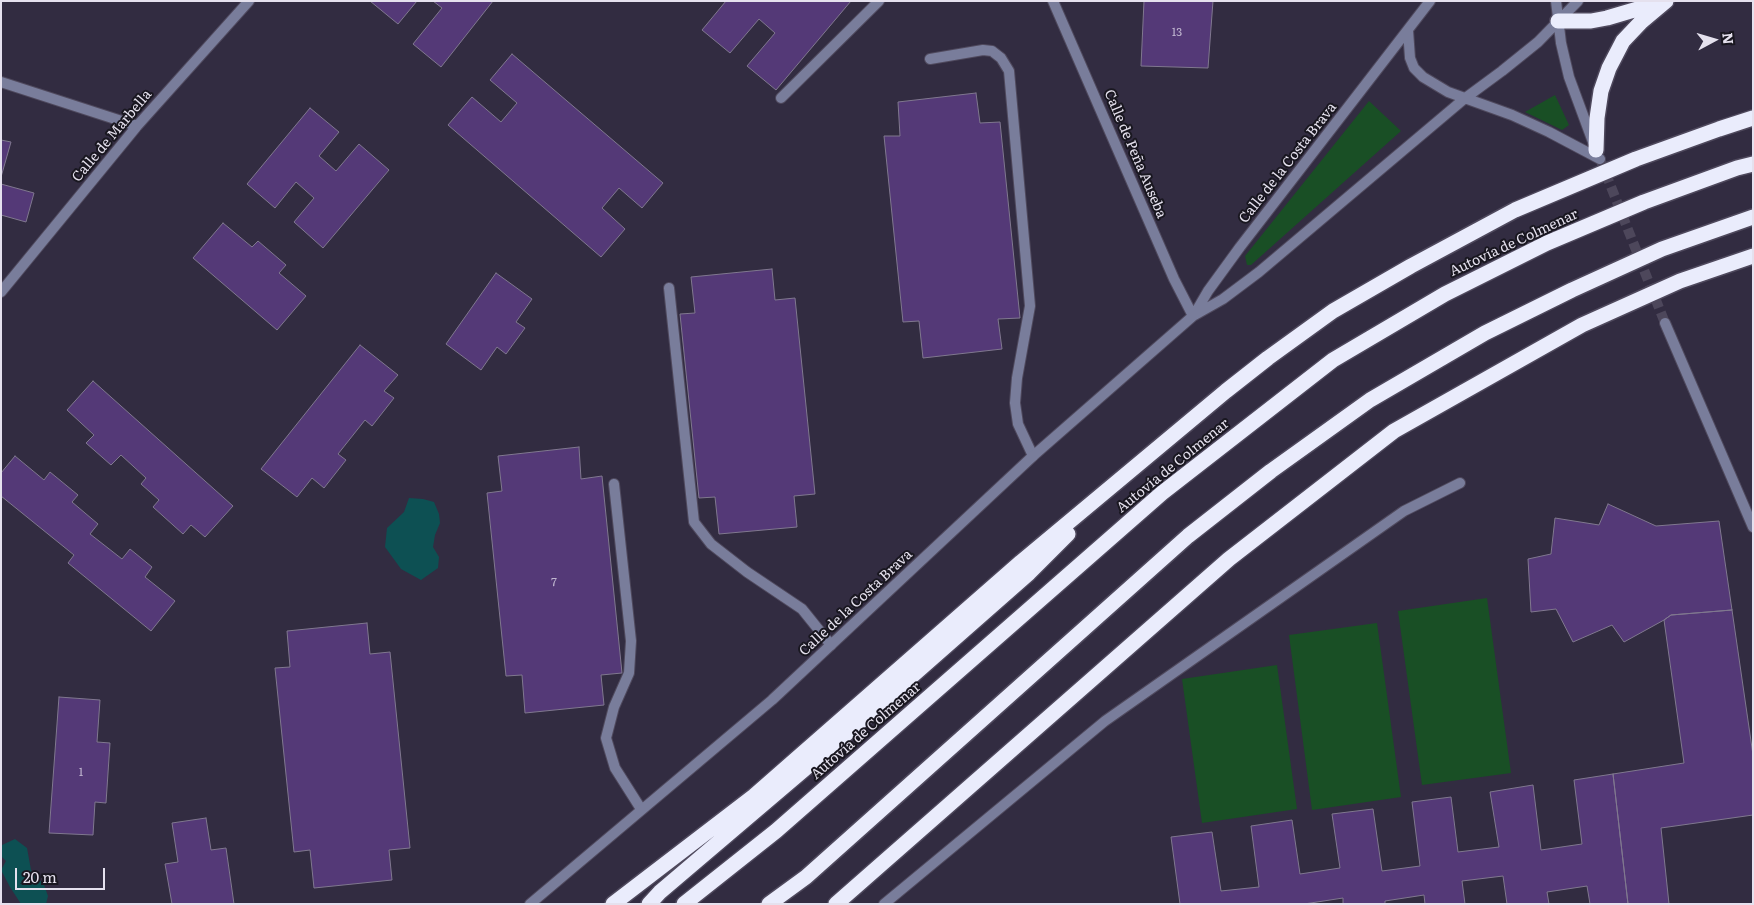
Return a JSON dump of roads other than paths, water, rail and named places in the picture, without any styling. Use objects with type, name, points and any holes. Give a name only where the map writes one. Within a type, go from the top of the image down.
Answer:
[{"type":"highway","points":[[1558,22],[1591,21],[1607,18],[1664,1]]},
{"type":"highway","points":[[1596,150],[1597,118],[1601,91],[1608,68],[1623,41],[1664,1]]},
{"type":"highway","points":[[613,904],[754,796],[1021,562],[1226,391],[1333,311],[1515,210],[1636,159],[1753,118]]},
{"type":"highway","name":"Autovía de Colmenar","points":[[684,904],[776,831],[1162,493],[1333,360],[1445,294],[1547,243],[1644,202],[1753,164]]},
{"type":"highway","points":[[769,904],[806,877],[1188,536],[1271,471],[1370,400],[1485,333],[1572,290],[1662,249],[1753,217]]},
{"type":"highway","points":[[836,904],[1229,559],[1394,431],[1582,325],[1680,281],[1753,256]]},
{"type":"highway","points":[[649,904],[660,892],[847,734],[1029,573],[1144,460]]},
{"type":"street","name":"Calle de Marbella","points":[[1,292],[137,126],[249,1]]},
{"type":"street","points":[[781,98],[879,1]]},
{"type":"street","name":"Calle de Peña Auseba","points":[[1054,1],[1174,279],[1193,316]]},
{"type":"street","name":"Calle de la Costa Brava","points":[[1193,316],[1208,291],[1240,247],[1430,1]]},
{"type":"street","points":[[1408,30],[1410,58],[1414,68],[1436,86],[1464,99],[1512,115],[1600,159],[1569,77],[1561,43],[1556,1]]},
{"type":"street","name":"Calle de la Costa Brava","points":[[530,904],[772,700],[1033,456],[1193,316],[1223,299],[1259,272],[1464,99],[1538,42],[1578,1]]},
{"type":"street","points":[[930,59],[983,50],[992,51],[1000,58],[1009,71],[1030,306],[1017,378],[1015,403],[1018,424],[1033,456]]},
{"type":"street","points":[[1,82],[137,126]]},
{"type":"street","points":[[669,288],[694,522],[711,544],[747,572],[802,609],[831,644]]},
{"type":"street","points":[[1665,323],[1753,527]]},
{"type":"street","points":[[884,904],[1105,720],[1404,511],[1460,483]]},
{"type":"street","points":[[614,484],[631,641],[630,673],[614,707],[606,738],[615,768],[641,809]]},
{"type":"tunnel","points":[[1600,159],[1665,323]]}]
